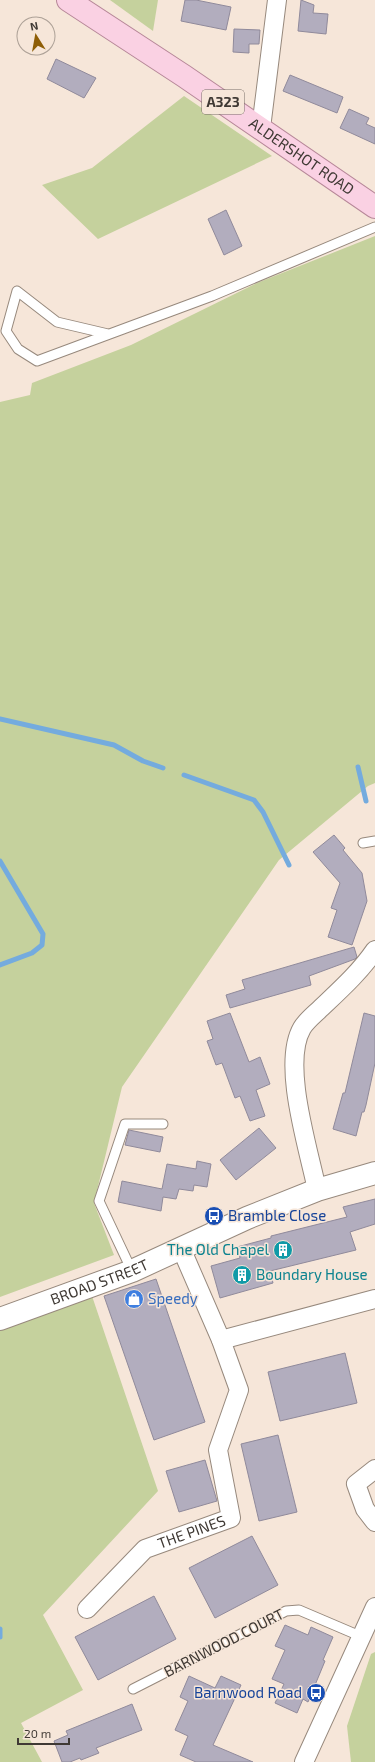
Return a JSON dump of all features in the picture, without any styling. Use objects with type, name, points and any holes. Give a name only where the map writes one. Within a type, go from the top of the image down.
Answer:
[{"type":"main road","name":"ALDERSHOT ROAD","points":[[68,0],[108,25],[261,128],[375,207]]},
{"type":"street","points":[[261,128],[277,0]]},
{"type":"street","points":[[317,1190],[295,1080],[294,1060],[297,1041],[302,1027],[365,964],[375,950]]},
{"type":"street","name":"BROAD STREET","points":[[0,1318],[132,1271],[247,1218],[317,1190],[375,1173]]},
{"type":"street","name":"THE PINES","points":[[87,1609],[145,1549],[231,1518],[218,1450],[239,1390],[221,1340],[181,1248]]},
{"type":"street","points":[[221,1340],[375,1299]]},
{"type":"street","points":[[375,1469],[356,1484],[365,1509],[375,1522]]},
{"type":"street","points":[[304,1762],[360,1636],[375,1607]]},
{"type":"lane","points":[[108,334],[57,322],[17,291],[6,331],[18,349],[37,360],[212,296],[375,227]]},
{"type":"lane","points":[[363,843],[375,841]]},
{"type":"lane","points":[[132,1271],[99,1201],[125,1124],[163,1124]]},
{"type":"lane","name":"BARNWOOD COURT","points":[[133,1689],[286,1611],[300,1610],[360,1636]]},
{"type":"green space","points":[[110,0],[158,0],[153,31]]},
{"type":"green space","points":[[184,96],[272,156],[98,239],[42,185],[92,168]]},
{"type":"green space","points":[[375,236],[375,783],[368,786],[279,860],[122,1087],[94,1203],[114,1255],[0,1297],[0,402],[30,395],[32,383],[131,345],[257,283]]},
{"type":"green space","points":[[92,1296],[158,1491],[43,1615],[83,1690],[21,1723],[42,1762],[0,1762],[0,1330]]},
{"type":"green space","points":[[375,1652],[375,1762],[351,1762],[347,1726],[371,1654]]},
{"type":"building","points":[[185,0],[196,0],[231,7],[226,30],[181,21]]},
{"type":"building","points":[[301,0],[314,5],[313,13],[328,14],[326,34],[298,31]]},
{"type":"building","points":[[234,29],[260,30],[259,44],[249,44],[249,53],[233,52]]},
{"type":"building","points":[[56,59],[96,78],[84,98],[47,79]]},
{"type":"building","points":[[290,75],[343,97],[337,113],[283,91]]},
{"type":"building","points":[[349,109],[369,118],[366,124],[375,128],[375,144],[340,128]]},
{"type":"building","points":[[226,210],[242,246],[224,255],[208,219]]},
{"type":"building","points":[[334,835],[345,848],[343,850],[362,873],[367,901],[352,945],[328,937],[337,910],[331,908],[340,883],[313,852]]},
{"type":"building","points":[[354,947],[357,957],[355,959],[309,976],[311,985],[230,1008],[226,995],[245,989],[242,980]]},
{"type":"building","points":[[230,1013],[249,1062],[260,1057],[270,1084],[256,1090],[265,1116],[250,1121],[240,1096],[235,1098],[222,1063],[216,1065],[207,1041],[213,1039],[207,1021]]},
{"type":"building","points":[[364,1013],[375,1016],[375,1063],[366,1105],[364,1112],[362,1112],[356,1136],[333,1129],[343,1093],[345,1093]]},
{"type":"building","points":[[259,1128],[276,1148],[236,1180],[220,1160]]},
{"type":"building","points":[[129,1130],[163,1137],[160,1152],[125,1145]]},
{"type":"building","points":[[197,1161],[211,1164],[207,1187],[194,1185],[193,1191],[179,1189],[176,1199],[163,1197],[161,1211],[118,1202],[122,1181],[162,1189],[167,1164],[196,1169]]},
{"type":"building","points":[[375,1199],[375,1224],[350,1232],[356,1250],[270,1271],[273,1283],[220,1298],[211,1266],[240,1258],[237,1247],[271,1238],[271,1236],[347,1217],[343,1207]]},
{"type":"building","points":[[156,1279],[205,1422],[154,1440],[104,1296]]},
{"type":"building","points":[[345,1353],[357,1403],[280,1421],[268,1372]]},
{"type":"building","points":[[278,1435],[297,1512],[259,1521],[241,1444]]},
{"type":"building","points":[[205,1460],[217,1501],[179,1512],[166,1471]]},
{"type":"building","points":[[252,1536],[278,1585],[215,1618],[189,1568]]},
{"type":"building","points":[[154,1596],[176,1639],[98,1680],[75,1637]]},
{"type":"building","points":[[285,1625],[308,1635],[311,1627],[333,1637],[308,1702],[303,1699],[297,1713],[275,1703],[284,1684],[272,1679],[285,1650],[275,1646]]},
{"type":"building","points":[[189,1676],[215,1688],[221,1676],[241,1685],[213,1745],[253,1762],[196,1762],[180,1755],[188,1736],[175,1730],[188,1701],[180,1697]]},
{"type":"building","points":[[132,1704],[142,1730],[96,1748],[99,1753],[81,1760],[80,1758],[70,1762],[62,1762],[54,1741],[68,1735],[66,1731]]},
{"type":"waterway","points":[[0,719],[114,745],[143,761],[163,768]]},
{"type":"waterway","points":[[358,767],[366,801]]},
{"type":"waterway","points":[[184,775],[254,800],[263,812],[289,865]]},
{"type":"waterway","points":[[0,861],[43,934],[42,945],[32,953],[0,965]]},
{"type":"waterway","points":[[0,1629],[0,1637]]},
{"type":"place","name":"Bramble Close","points":[[214,1216]]},
{"type":"place","name":"The Old Chapel","points":[[283,1250]]},
{"type":"place","name":"Boundary House","points":[[242,1275]]},
{"type":"place","name":"Speedy","points":[[134,1299]]},
{"type":"place","name":"Barnwood Road","points":[[316,1693]]}]
